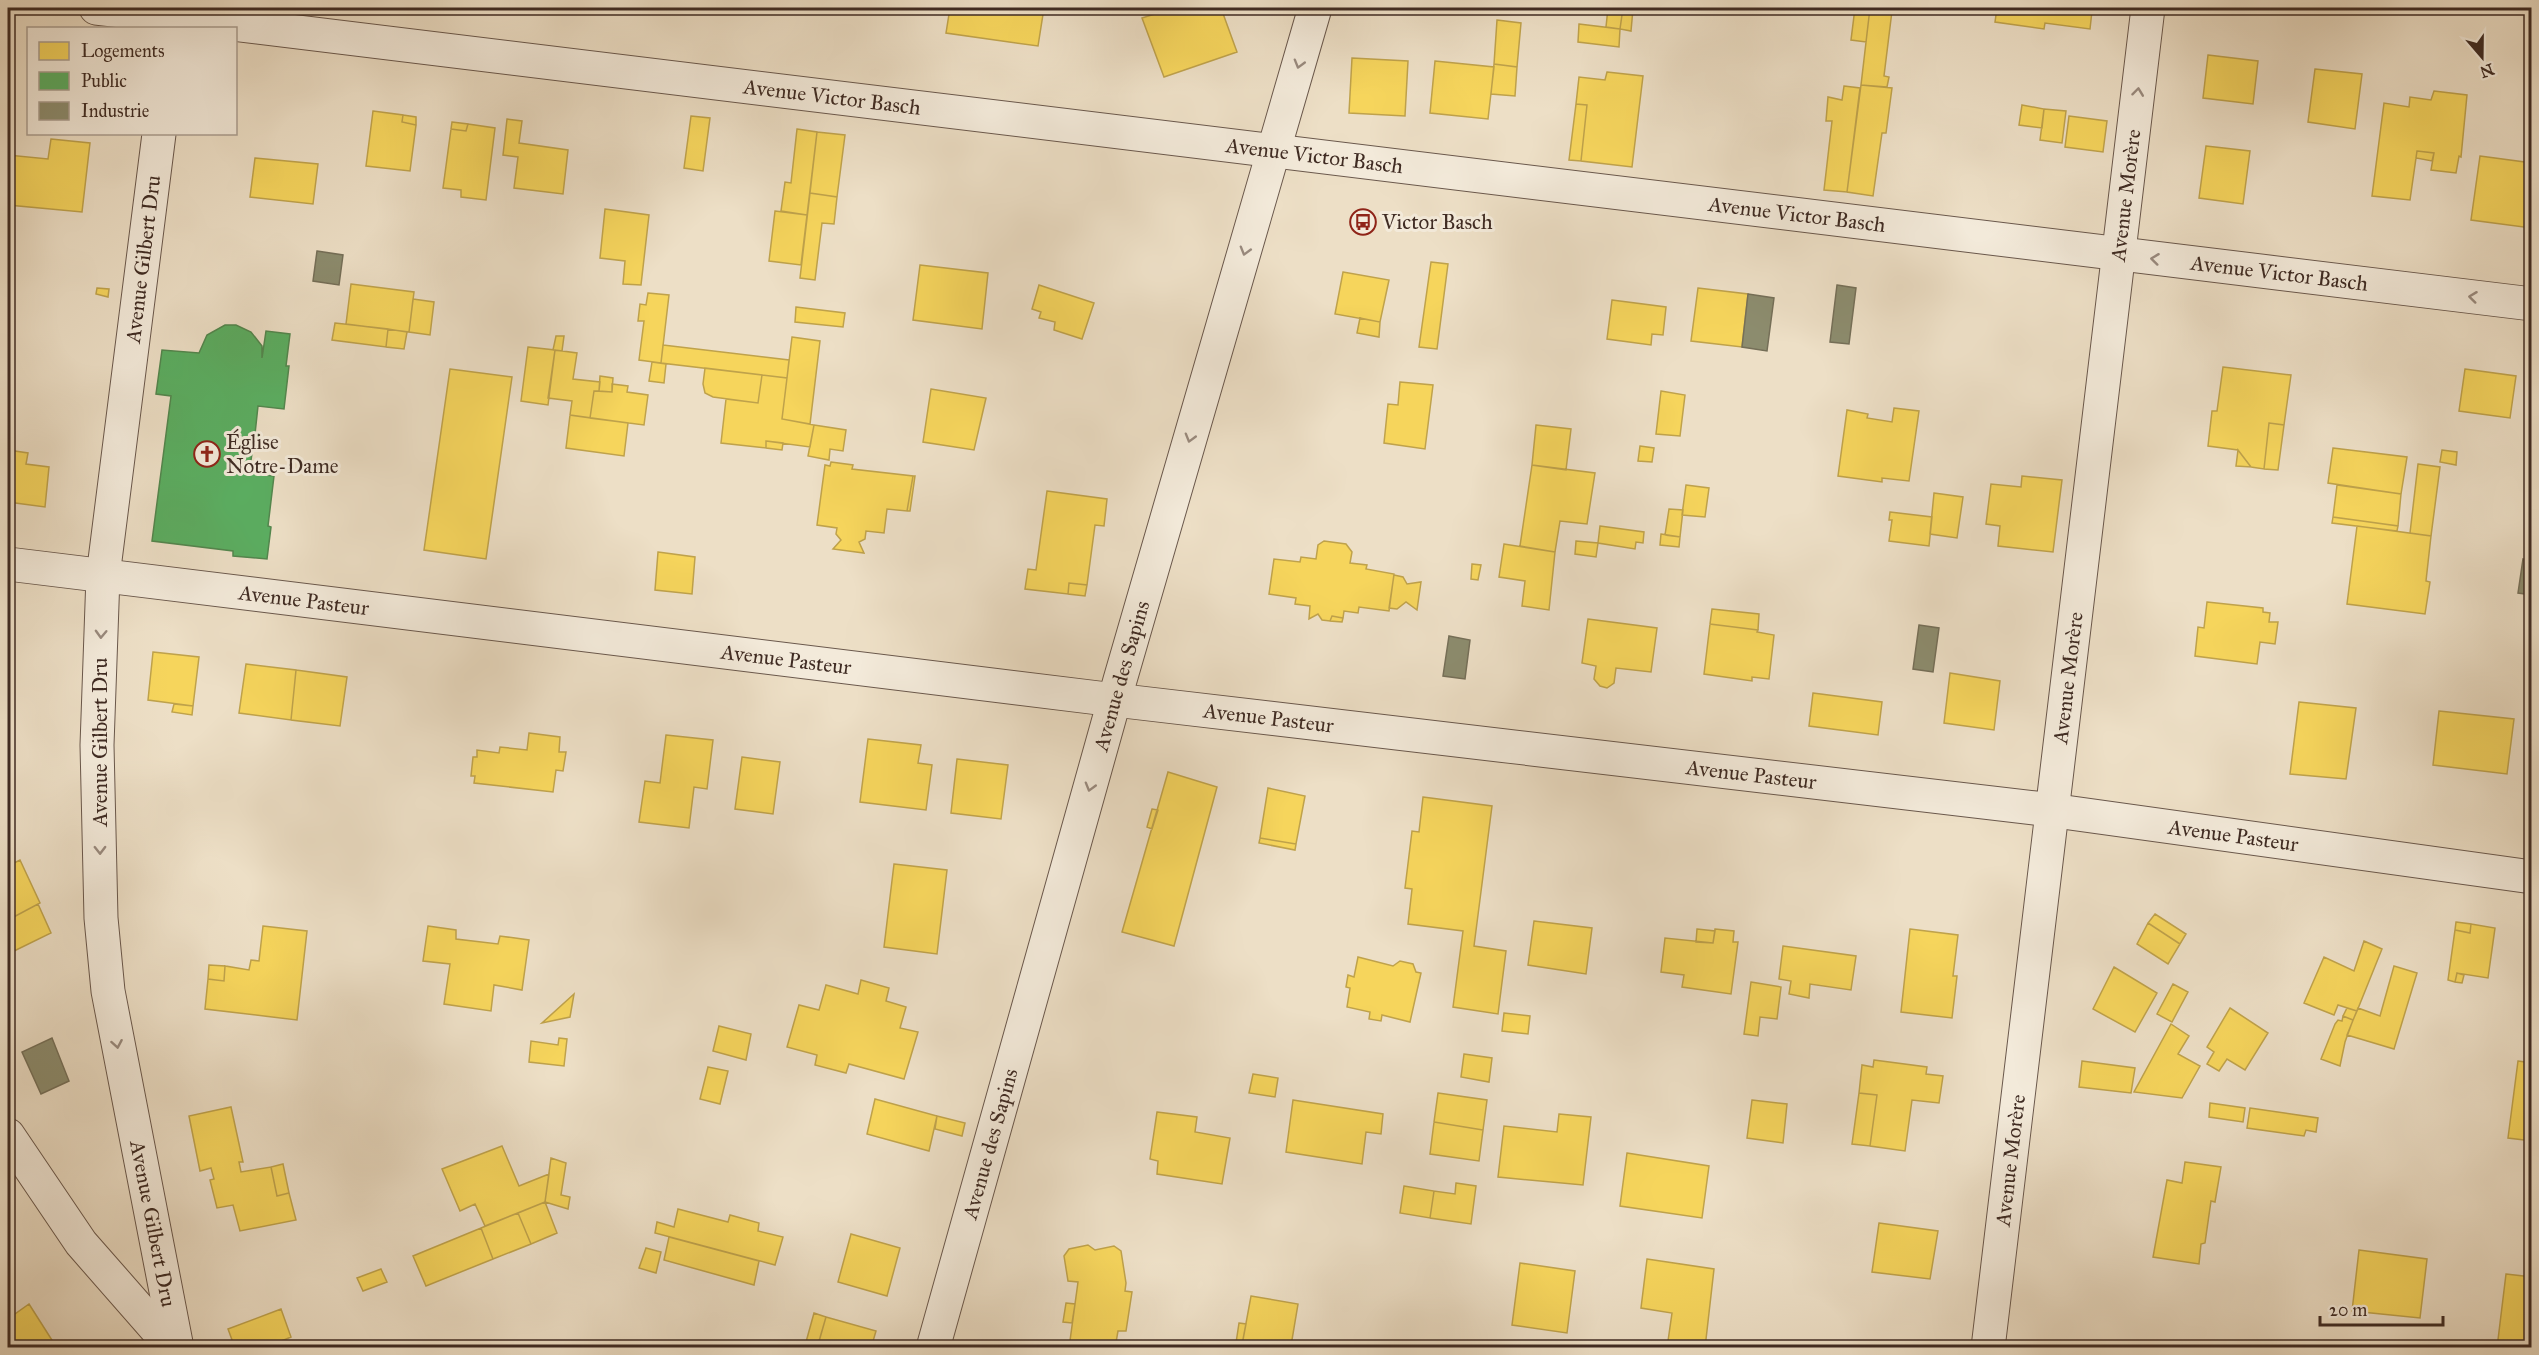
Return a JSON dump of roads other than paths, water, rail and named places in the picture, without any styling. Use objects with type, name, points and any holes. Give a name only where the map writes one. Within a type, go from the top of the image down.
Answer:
[{"type":"street","name":"Avenue Victor Basch","points":[[96,8],[2532,304]]},
{"type":"street","name":"Avenue des Sapins","points":[[933,1347],[1115,700],[1315,8]]},
{"type":"street","name":"Avenue Morère","points":[[1989,1347],[2148,8]]},
{"type":"street","name":"Avenue Gilbert Dru","points":[[159,135],[103,576],[97,745],[101,918],[108,991],[175,1347]]},
{"type":"street","name":"Avenue Pasteur","points":[[8,564],[1115,700],[2051,810],[2532,877]]},
{"type":"street","points":[[8,1135],[81,1243],[175,1347]]},
{"type":"place","name":"Victor Basch","points":[[1363,222]]},
{"type":"place","name":"Église Notre-Dame","points":[[207,454]]}]
